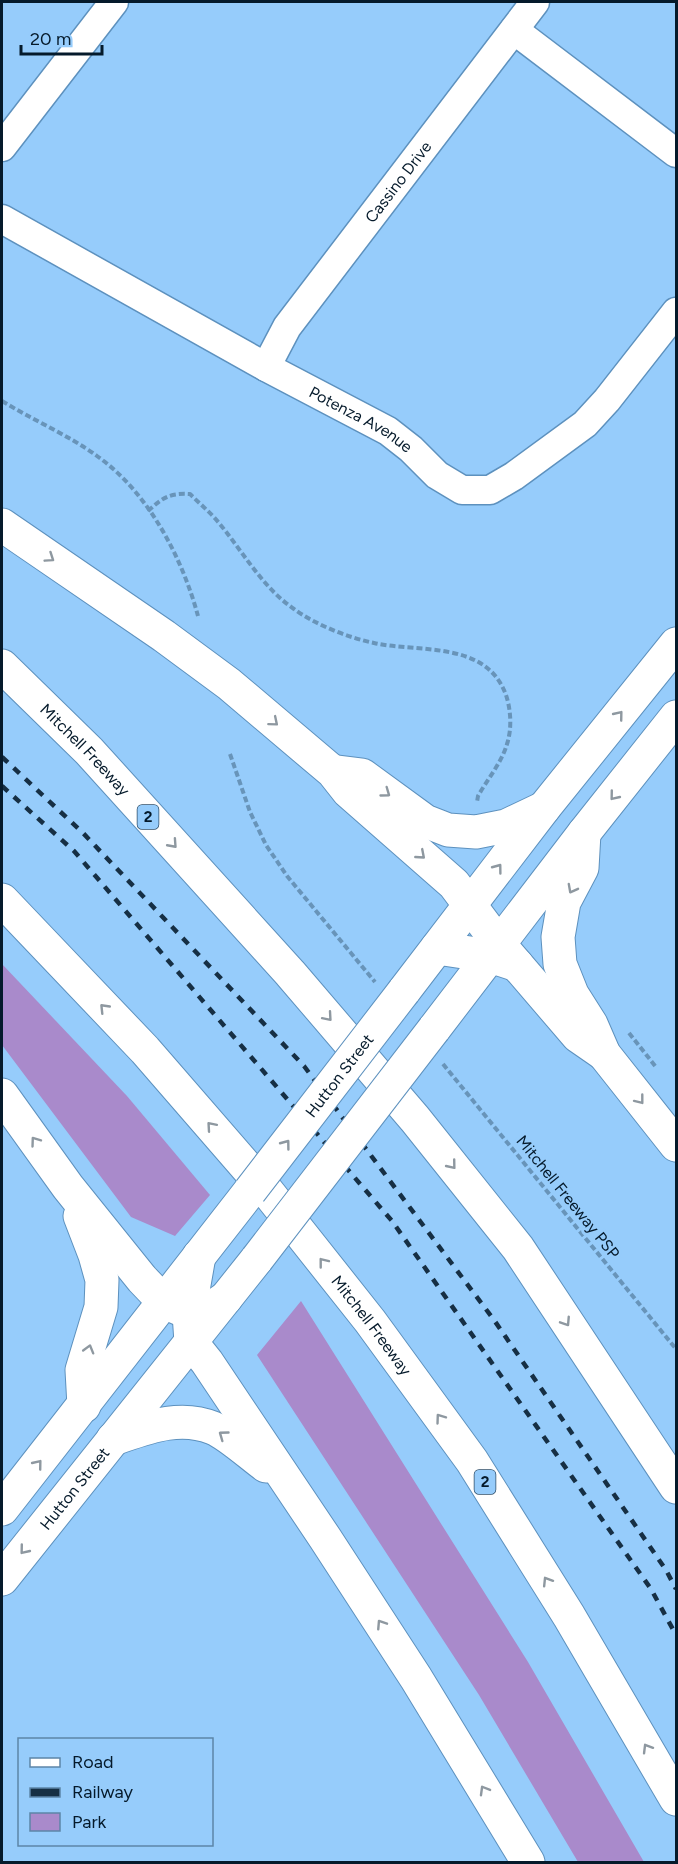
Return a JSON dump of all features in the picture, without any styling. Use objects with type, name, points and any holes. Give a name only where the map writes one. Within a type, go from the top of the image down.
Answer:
[{"type":"main road","points":[[2,525],[164,636],[229,684],[333,772],[348,791],[454,884],[469,906],[491,960],[578,1036],[604,1054]]},
{"type":"main road","name":"Hutton Street","points":[[2,1579],[113,1439],[177,1322],[199,1256],[228,1219],[389,987],[436,948],[544,808],[676,644]]},
{"type":"main road","name":"Mitchell Freeway","points":[[2,666],[89,751],[290,973],[415,1119],[518,1248],[676,1487]]},
{"type":"main road","points":[[2,1509],[84,1406],[177,1322],[204,1313],[226,1298],[434,1029],[491,960],[584,833],[676,717]]},
{"type":"main road","points":[[333,772],[362,775],[425,821],[448,830],[476,832],[506,826],[544,808]]},
{"type":"main road","points":[[584,833],[582,868],[564,902],[558,937],[560,964],[572,994],[591,1024],[604,1054],[676,1145]]},
{"type":"main road","name":"Mitchell Freeway","points":[[2,900],[145,1050],[263,1186],[370,1321],[472,1461],[569,1616],[676,1799]]},
{"type":"main road","points":[[436,948],[491,960]]},
{"type":"main road","points":[[2,1095],[68,1186],[177,1322],[287,1482],[422,1687],[528,1863]]},
{"type":"main road","points":[[68,1186],[95,1255],[102,1280],[101,1307],[82,1370],[84,1406]]},
{"type":"main road","points":[[113,1439],[168,1422],[190,1422],[215,1428],[287,1482]]},
{"type":"street","points":[[2,147],[114,2]]},
{"type":"street","name":"Cassino Drive","points":[[266,367],[287,327],[535,2]]},
{"type":"street","points":[[514,30],[676,153]]},
{"type":"street","name":"Potenza Avenue","points":[[2,219],[266,367],[388,431],[411,449],[437,475],[462,490],[490,490],[514,476],[585,424],[607,400],[676,312]]},
{"type":"path","points":[[2,401],[97,455],[134,489],[178,560],[191,588],[198,616]]},
{"type":"path","points":[[148,511],[173,494],[190,494],[218,522],[262,582],[294,610],[332,629],[373,643],[459,653],[478,661],[503,687],[509,704],[510,725],[507,745],[478,796],[477,806]]},
{"type":"path","points":[[230,754],[250,812],[266,845],[287,876],[389,987]]},
{"type":"path","name":"Mitchell Freeway PSP","points":[[441,1062],[676,1349]]},
{"type":"green space","points":[[2,964],[127,1096],[210,1195],[175,1236],[131,1217],[2,1045]]},
{"type":"green space","points":[[301,1301],[528,1662],[644,1862],[578,1862],[479,1695],[257,1355]]},
{"type":"railway","points":[[2,757],[83,833],[304,1066],[494,1320],[666,1570],[676,1589]]},
{"type":"railway","points":[[2,786],[74,851],[392,1221],[651,1589],[676,1635]]}]
